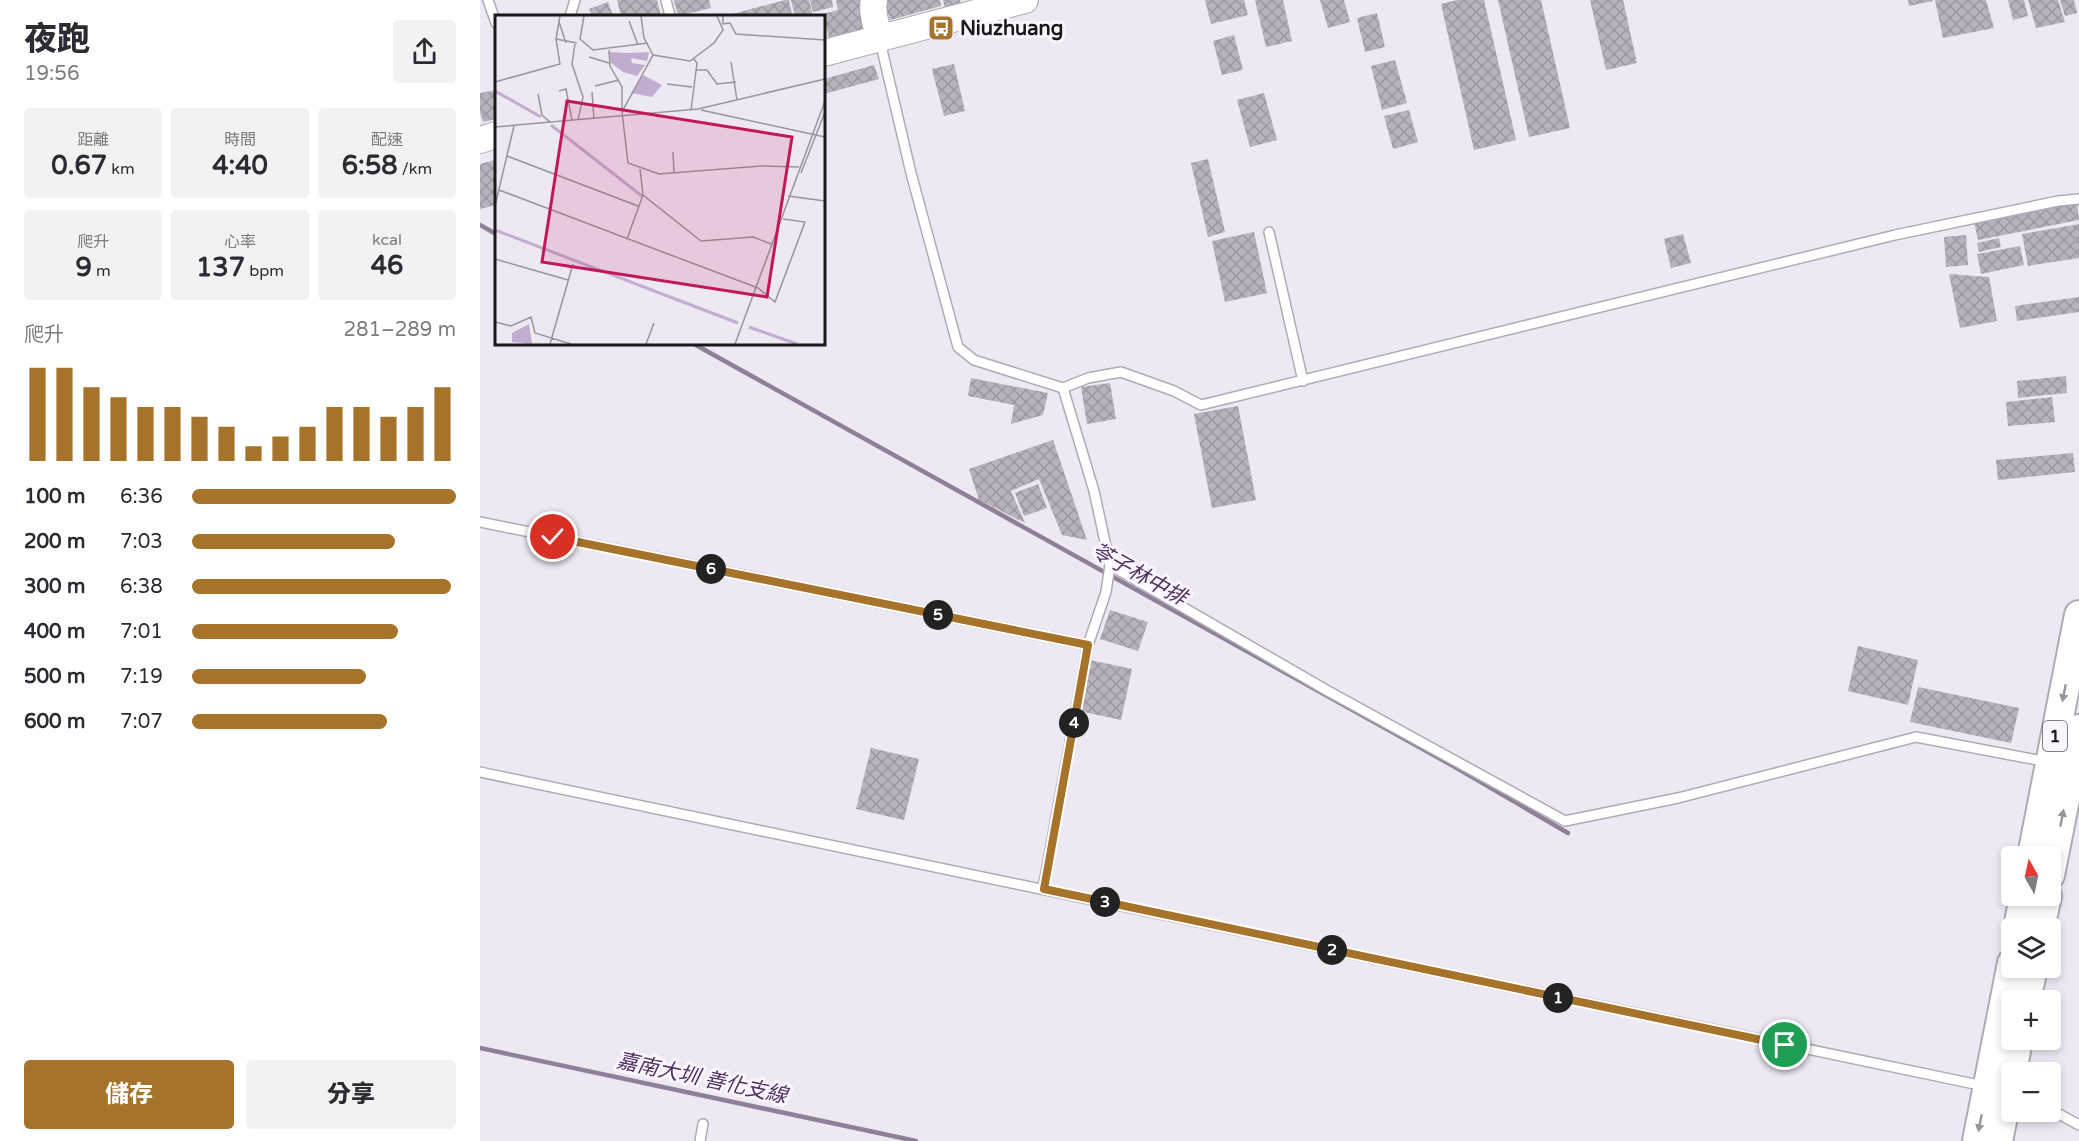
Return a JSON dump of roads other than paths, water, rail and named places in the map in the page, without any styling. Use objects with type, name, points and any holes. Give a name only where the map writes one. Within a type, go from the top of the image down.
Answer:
[{"type":"main road","name":"1","points":[[2034,846],[2079,615]]},
{"type":"main road","name":"1","points":[[2056,846],[2079,729]]},
{"type":"main road","points":[[2007,1062],[2011,978]]},
{"type":"main road","points":[[1977,1141],[2001,1091]]},
{"type":"main road","points":[[1998,1141],[2001,1118]]},
{"type":"street","points":[[874,0],[872,10],[879,39]]},
{"type":"street","points":[[825,53],[1025,0]]},
{"type":"street","points":[[480,140],[495,135]]},
{"type":"lane","points":[[488,0],[495,20]]},
{"type":"lane","points":[[570,15],[575,0]]},
{"type":"lane","points":[[666,0],[670,15]]},
{"type":"lane","points":[[879,39],[911,173],[958,347],[974,360],[1063,388],[1088,378],[1121,372],[1201,405],[1895,235],[2058,201],[2079,199]]},
{"type":"lane","points":[[1269,232],[1303,381]]},
{"type":"lane","points":[[1044,889],[1088,645],[1106,592],[1110,567],[1094,491],[1063,388]]},
{"type":"lane","points":[[480,522],[1088,645]]},
{"type":"lane","points":[[1110,567],[1328,691],[1565,821],[1678,798],[1916,738],[2050,762]]},
{"type":"lane","points":[[480,772],[1044,889],[2001,1080]]},
{"type":"lane","points":[[2061,1115],[2079,1125]]},
{"type":"lane","points":[[700,1141],[703,1124]]},
{"type":"waterway","name":"苓子林中排","points":[[480,225],[495,233]]},
{"type":"waterway","name":"苓子林中排","points":[[696,345],[1455,767],[1568,833]]},
{"type":"waterway","name":"嘉南大圳 善化支線","points":[[480,1048],[916,1141]]},
{"type":"place","name":"Niuzhuang","points":[[941,28]]}]
